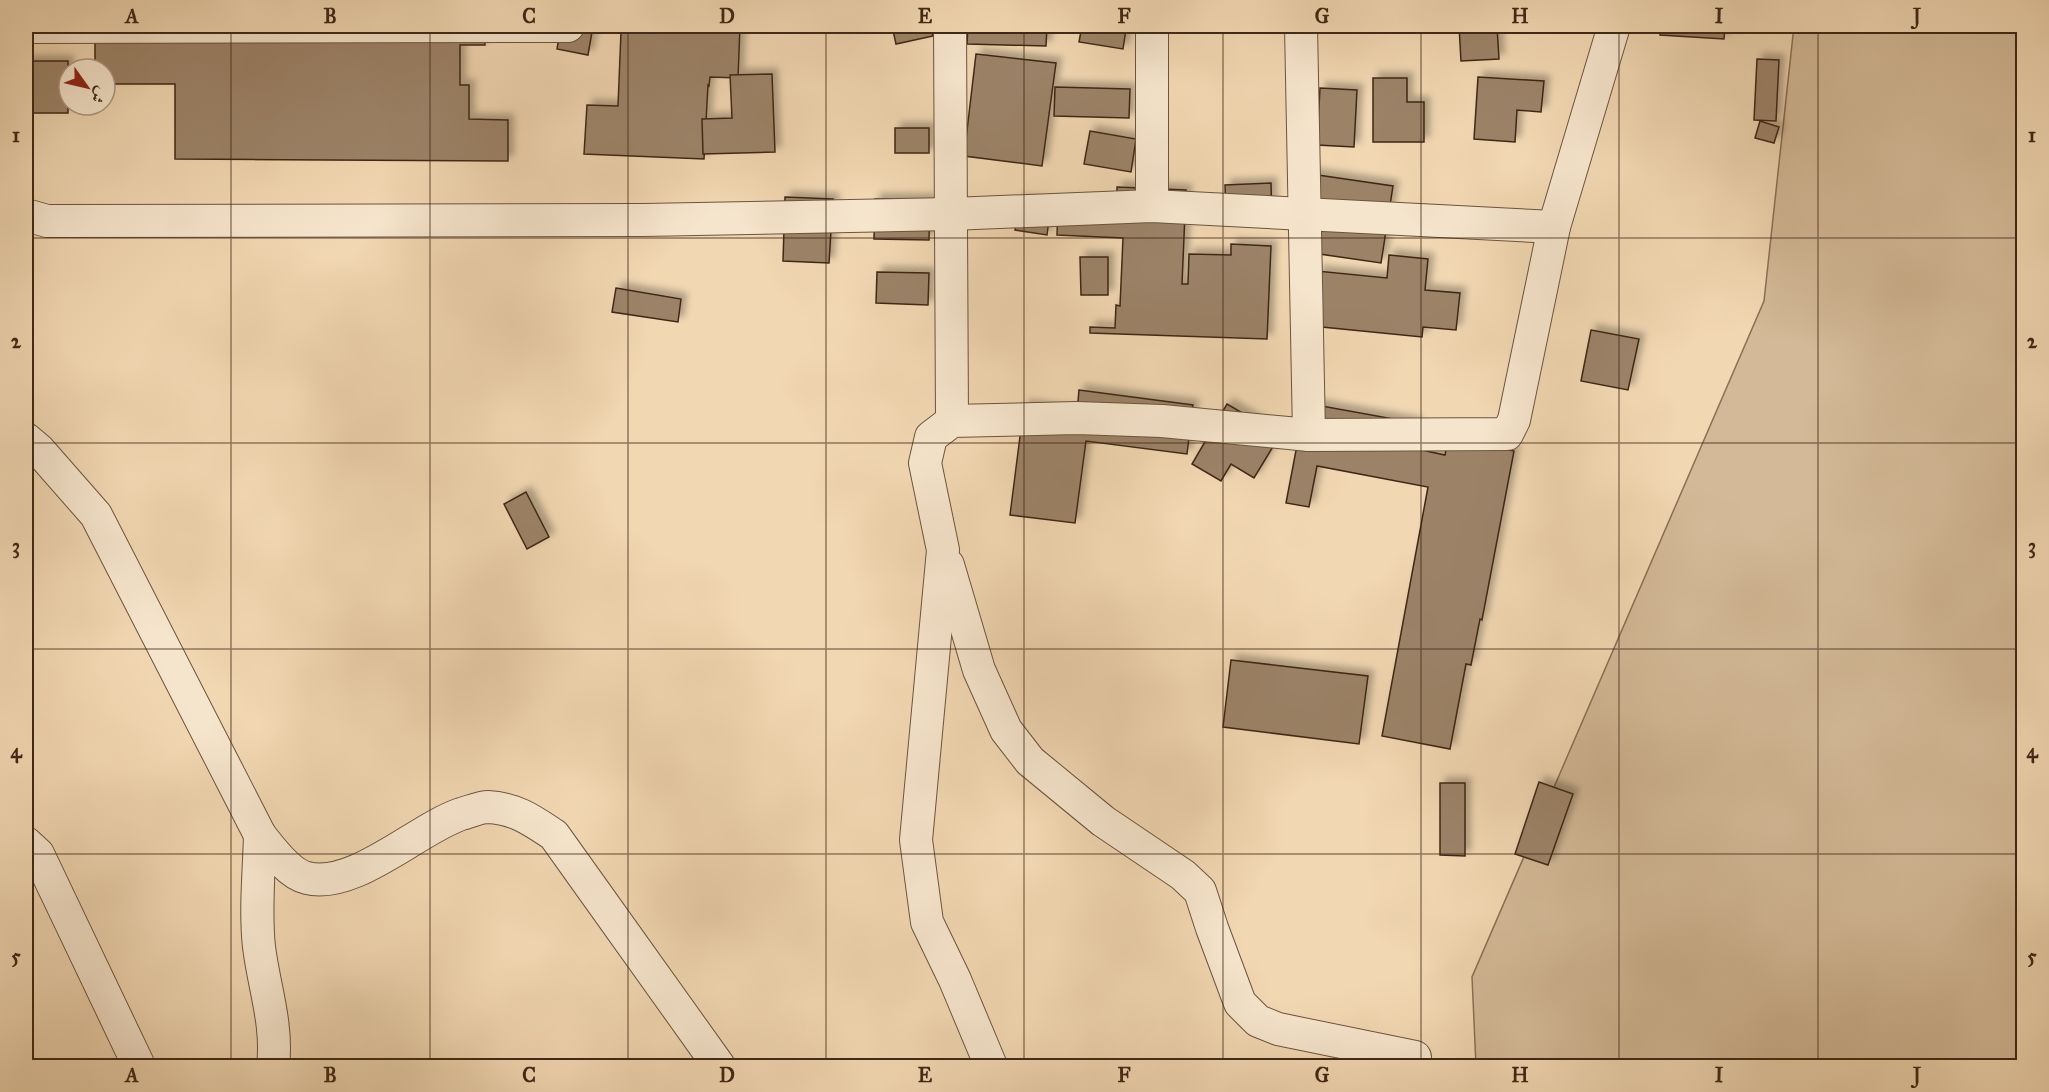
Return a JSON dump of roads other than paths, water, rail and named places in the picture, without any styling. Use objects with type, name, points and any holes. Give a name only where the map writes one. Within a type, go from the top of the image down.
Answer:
[{"type":"street","points":[[26,27],[568,26]]},
{"type":"street","points":[[950,26],[952,421]]},
{"type":"street","points":[[1152,26],[1152,206]]},
{"type":"street","points":[[1301,26],[1309,435]]},
{"type":"street","points":[[1415,1057],[1278,1029],[1258,1021],[1240,1003],[1200,891],[1183,875],[1103,821],[1030,761],[1006,730],[979,670],[943,550],[925,463],[931,437],[952,421],[1077,418],[1162,421],[1309,435],[1507,434],[1514,420],[1554,227],[1614,26]]},
{"type":"street","points":[[26,215],[48,221],[643,220],[951,214],[1152,206],[1554,227]]},
{"type":"street","points":[[26,439],[39,450],[96,515],[260,835],[280,861],[306,878],[332,879],[369,865],[447,819],[486,807],[523,814],[554,835],[719,1066]]},
{"type":"street","points":[[943,550],[916,840],[927,922],[955,980],[991,1066]]},
{"type":"street","points":[[260,835],[257,912],[259,948],[274,1030],[273,1066]]},
{"type":"street","points":[[26,843],[38,854],[140,1066]]}]
